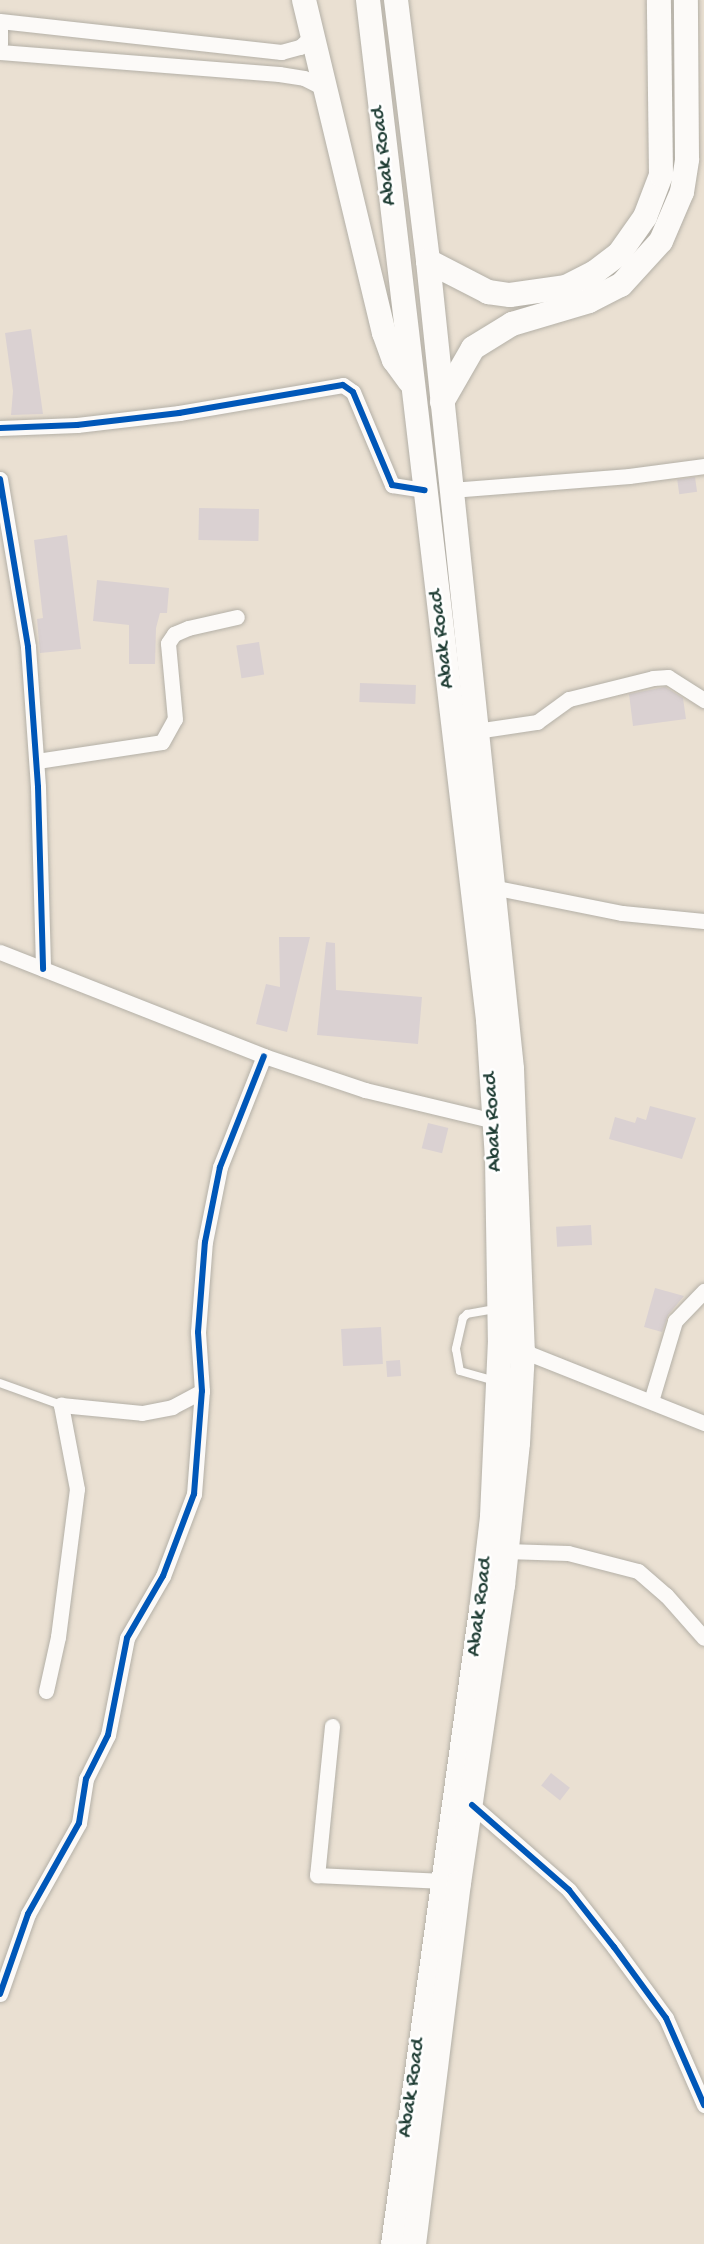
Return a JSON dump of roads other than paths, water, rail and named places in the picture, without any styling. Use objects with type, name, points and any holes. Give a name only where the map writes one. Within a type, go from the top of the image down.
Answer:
[{"type":"highway","points":[[304,0],[384,333],[394,360],[413,387]]},
{"type":"highway","name":"Abak Road","points":[[368,0],[488,1020],[500,1308],[499,1382],[492,1517],[451,1882],[414,2244]]},
{"type":"highway","name":"Abak Road","points":[[393,2244],[451,1882],[472,1805],[506,1551],[523,1351],[512,1069],[428,261],[396,0]]},
{"type":"highway","points":[[428,261],[488,292],[519,295],[566,286],[595,272],[619,254],[645,217],[661,175],[659,0]]},
{"type":"highway","points":[[442,402],[473,348],[512,324],[589,301],[621,285],[661,241],[682,192],[687,159],[686,0]]},
{"type":"street","points":[[0,44],[0,23],[281,52],[300,47],[312,35]]},
{"type":"street","points":[[0,52],[279,74],[304,78],[326,89]]},
{"type":"street","points":[[0,428],[77,425],[178,413],[344,385],[353,392],[392,485],[425,490]]},
{"type":"street","points":[[451,490],[704,466]]},
{"type":"street","points":[[0,479],[28,647],[37,761],[43,969]]},
{"type":"street","points":[[37,761],[162,742],[175,719],[168,643],[174,634],[188,628],[237,617]]},
{"type":"street","points":[[476,731],[537,723],[569,699],[653,678],[668,677],[704,700]]},
{"type":"street","points":[[492,886],[622,913],[704,921]]},
{"type":"street","points":[[0,952],[264,1056],[365,1090],[494,1121]]},
{"type":"street","points":[[0,1994],[2,1977],[28,1914],[79,1823],[86,1779],[108,1735],[127,1638],[183,1532],[194,1494],[202,1391],[198,1332],[205,1242],[220,1167],[264,1056]]},
{"type":"street","points":[[651,1401],[675,1321],[704,1291]]},
{"type":"street","points":[[523,1351],[704,1423]]},
{"type":"street","points":[[46,1691],[58,1637],[77,1489],[61,1405],[142,1413],[172,1407],[202,1391]]},
{"type":"street","points":[[506,1551],[568,1553],[638,1571],[666,1595],[704,1638]]},
{"type":"street","points":[[332,1726],[317,1875],[451,1882]]},
{"type":"street","points":[[472,1805],[569,1890],[614,1947],[666,2018],[704,2104]]},
{"type":"lane","points":[[499,1382],[460,1371],[456,1349],[460,1324],[467,1314],[500,1308]]},
{"type":"lane","points":[[0,1383],[61,1405]]}]
